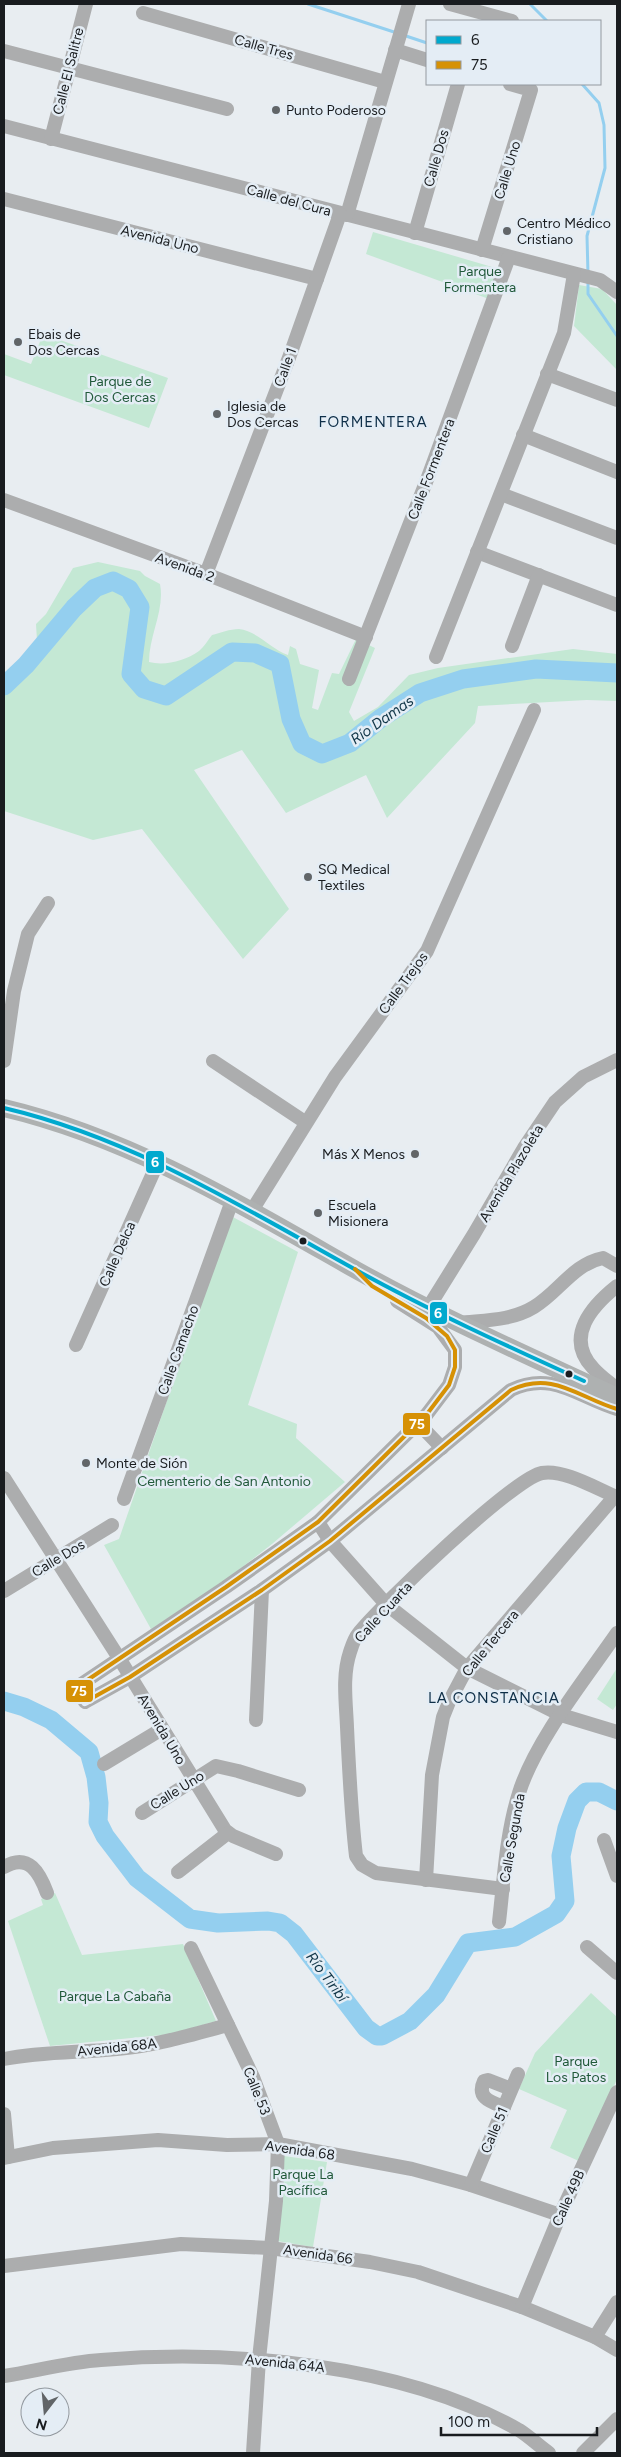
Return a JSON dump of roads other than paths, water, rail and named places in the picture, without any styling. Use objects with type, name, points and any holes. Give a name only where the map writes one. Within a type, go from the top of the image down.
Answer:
[{"type":"main road","points":[[4,1108],[44,1117],[86,1131],[158,1162],[428,1308],[617,1397]]},
{"type":"street","name":"Calle El Salitre","points":[[52,139],[86,4]]},
{"type":"street","name":"Calle 1","points":[[206,574],[317,280],[344,215],[409,4]]},
{"type":"street","points":[[450,4],[508,20]]},
{"type":"street","name":"Calle Tres","points":[[143,13],[385,82]]},
{"type":"street","points":[[395,50],[426,60]]},
{"type":"street","points":[[4,51],[227,109]]},
{"type":"street","name":"Calle Dos","points":[[415,233],[458,85]]},
{"type":"street","name":"Calle Uno","points":[[482,250],[531,90],[514,85]]},
{"type":"street","name":"Calle del Cura","points":[[4,126],[600,280],[617,292]]},
{"type":"street","name":"Avenida Uno","points":[[4,199],[317,280]]},
{"type":"street","name":"Calle Formentera","points":[[350,679],[509,257]]},
{"type":"street","points":[[436,657],[564,333],[577,275]]},
{"type":"street","points":[[547,374],[617,400]]},
{"type":"street","points":[[523,435],[617,472]]},
{"type":"street","points":[[501,494],[617,538]]},
{"type":"street","name":"Avenida 2","points":[[4,500],[206,574],[366,637]]},
{"type":"street","points":[[477,552],[617,606]]},
{"type":"street","points":[[512,646],[539,575]]},
{"type":"street","name":"Calle Trejos","points":[[251,1212],[305,1122],[345,1062],[427,951],[534,710]]},
{"type":"street","points":[[4,1061],[14,991],[28,934],[48,903]]},
{"type":"street","name":"Avenida Plazoleta","points":[[428,1308],[524,1148],[555,1102],[583,1077],[617,1060]]},
{"type":"street","points":[[213,1061],[305,1122]]},
{"type":"street","name":"Calle Delca","points":[[76,1345],[158,1162]]},
{"type":"street","name":"Calle Camacho","points":[[124,1499],[232,1201]]},
{"type":"street","points":[[459,1323],[511,1318],[536,1306],[571,1274],[596,1259],[603,1258],[617,1266]]},
{"type":"street","points":[[355,1269],[372,1286],[438,1327],[455,1350],[455,1367],[449,1385],[418,1423],[318,1522],[76,1689],[88,1703],[262,1590],[330,1540],[511,1390],[520,1387],[555,1383],[617,1409]]},
{"type":"street","points":[[617,1286],[595,1306],[582,1324],[581,1342],[586,1358],[592,1368],[617,1389]]},
{"type":"street","points":[[418,1423],[442,1448]]},
{"type":"street","name":"Calle Cuarta","points":[[503,1889],[372,1872],[362,1866],[356,1856],[351,1807],[345,1671],[355,1638],[386,1604],[511,1490],[534,1475],[560,1473],[616,1497]]},
{"type":"street","name":"Avenida Uno","points":[[4,1478],[228,1833]]},
{"type":"street","name":"Calle Tercera","points":[[426,1880],[430,1788],[435,1754],[446,1709],[466,1668],[616,1497]]},
{"type":"street","points":[[318,1522],[330,1540],[386,1604],[466,1668],[561,1715],[617,1732]]},
{"type":"street","name":"Calle Dos","points":[[4,1591],[112,1525]]},
{"type":"street","points":[[256,1720],[262,1590]]},
{"type":"street","name":"Calle Segunda","points":[[499,1922],[513,1816],[519,1792],[534,1759],[561,1715],[617,1633]]},
{"type":"street","points":[[104,1764],[162,1729]]},
{"type":"street","name":"Calle Uno","points":[[142,1813],[216,1766],[299,1790]]},
{"type":"street","points":[[178,1872],[228,1833],[276,1854]]},
{"type":"street","points":[[604,1840],[617,1876]]},
{"type":"street","points":[[4,1867],[20,1862],[31,1866],[40,1874],[47,1894]]},
{"type":"street","points":[[587,1947],[617,1973]]},
{"type":"street","name":"Calle 53","points":[[191,1948],[253,2076],[278,2144],[276,2201],[259,2360],[253,2453]]},
{"type":"street","name":"Avenida 68A","points":[[4,2059],[32,2053],[125,2048],[168,2041],[228,2025]]},
{"type":"street","name":"Calle 51","points":[[471,2185],[518,2074]]},
{"type":"street","points":[[504,2107],[486,2100],[482,2095],[482,2086],[488,2080],[511,2089]]},
{"type":"street","name":"Calle 49B","points":[[522,2306],[560,2215],[617,2092]]},
{"type":"street","points":[[4,2114],[6,2158]]},
{"type":"street","name":"Avenida 68","points":[[6,2158],[62,2147],[150,2140],[227,2145],[278,2144],[412,2169],[471,2185],[560,2215]]},
{"type":"street","name":"Avenida 66","points":[[4,2266],[181,2244],[270,2248],[370,2262],[418,2272],[522,2306],[595,2337],[617,2350]]},
{"type":"street","points":[[595,2337],[617,2302]]},
{"type":"street","name":"Avenida 64A","points":[[4,2376],[100,2360],[186,2356],[259,2360],[325,2367],[405,2385],[471,2407],[521,2431],[549,2453]]},
{"type":"street","points":[[583,2453],[617,2419]]},
{"type":"waterway","points":[[308,4],[394,32]]},
{"type":"waterway","points":[[530,4],[546,20]]},
{"type":"waterway","points":[[406,36],[426,43]]},
{"type":"waterway","points":[[583,85],[599,103],[604,125],[605,168],[587,236],[588,274]]},
{"type":"waterway","points":[[588,280],[588,294],[617,336]]},
{"type":"waterway","name":"Río Damas","points":[[4,686],[26,665],[74,608],[95,588],[113,581],[129,589],[140,607],[131,674],[144,689],[166,696],[232,652],[255,653],[280,664],[291,719],[302,744],[322,754],[350,743],[381,718],[420,693],[463,679],[536,669],[617,673]]},
{"type":"waterway","name":"Río Tiribí","points":[[4,1701],[24,1707],[51,1720],[89,1752],[96,1777],[99,1803],[98,1822],[105,1836],[137,1878],[190,1919],[218,1923],[268,1921],[280,1923],[294,1934],[366,2028],[377,2036],[382,2036],[410,2021],[436,1995],[468,1943],[515,1937],[556,1914],[565,1901],[561,1856],[567,1828],[577,1801],[586,1792],[599,1792],[617,1801]]},
{"type":"place","name":"Punto Poderoso","points":[[276,110]]},
{"type":"place","name":"Centro Médico Cristiano","points":[[507,231]]},
{"type":"place","name":"Ebais de Dos Cercas","points":[[18,342]]},
{"type":"place","name":"Iglesia de Dos Cercas","points":[[217,414]]},
{"type":"place","name":"SQ Medical Textiles","points":[[308,877]]},
{"type":"place","name":"Más X Menos","points":[[415,1154]]},
{"type":"place","name":"Escuela Misionera","points":[[318,1213]]},
{"type":"place","name":"Monte de Sión","points":[[86,1463]]},
{"type":"district","name":"FORMENTERA","points":[[373,422]]},
{"type":"district","name":"LA CONSTANCIA","points":[[494,1698]]},
{"type":"park label","name":"Parque Formentera","points":[[480,280]]},
{"type":"park label","name":"Parque de Dos Cercas","points":[[120,390]]},
{"type":"park label","name":"Cementerio de San Antonio","points":[[224,1481]]},
{"type":"park label","name":"Parque La Cabaña","points":[[115,1996]]},
{"type":"park label","name":"Parque Los Patos","points":[[576,2070]]},
{"type":"park label","name":"Parque La Pacífica","points":[[303,2182]]}]
